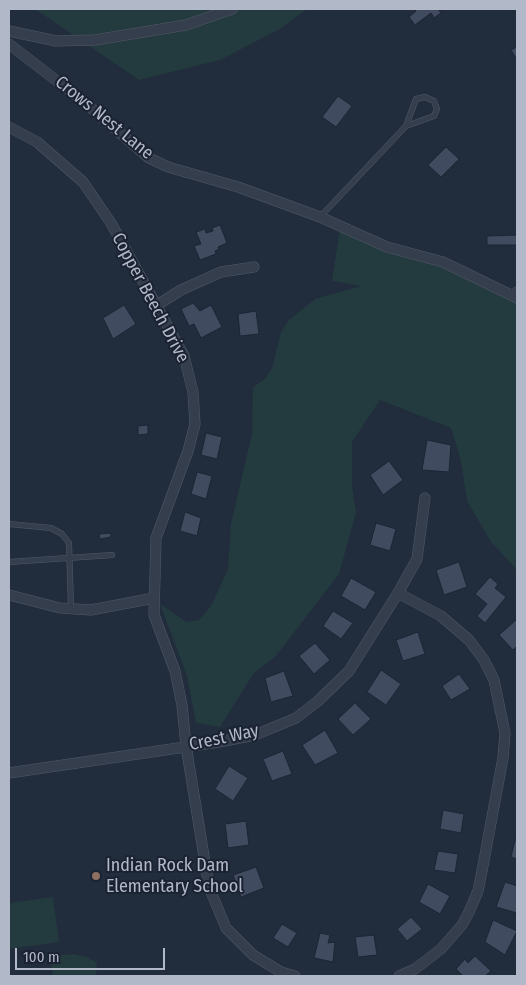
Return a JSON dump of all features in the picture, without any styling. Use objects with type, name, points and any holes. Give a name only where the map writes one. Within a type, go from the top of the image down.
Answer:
[{"type":"street","points":[[9,31],[56,41],[95,40],[186,25],[232,9]]},
{"type":"street","name":"Crows Nest Lane","points":[[9,44],[70,90],[149,158],[168,167],[238,187],[320,217],[387,247],[443,262],[515,293]]},
{"type":"street","name":"Copper Beech Drive","points":[[9,127],[37,142],[83,182],[111,223],[184,356],[193,392],[195,424],[188,451],[156,538],[154,615],[175,671],[210,887],[226,928],[253,955],[281,972],[295,976]]},
{"type":"street","points":[[157,305],[181,290],[221,272],[254,267]]},
{"type":"street","name":"Crest Way","points":[[9,772],[255,734],[296,718],[311,707],[349,671],[398,593],[417,559],[425,498]]},
{"type":"street","points":[[398,593],[440,616],[469,640],[484,660],[494,680],[505,733],[503,758],[482,871],[472,905],[462,925],[441,949],[422,964],[399,976]]},
{"type":"street","points":[[9,595],[71,609],[91,610],[154,598]]},
{"type":"lane","points":[[320,217],[406,126],[416,99],[425,97],[434,101],[437,109],[434,116],[406,126]]},
{"type":"lane","points":[[9,524],[51,528],[62,534],[69,543],[71,609]]},
{"type":"lane","points":[[9,562],[112,555]]},
{"type":"green space","points":[[35,9],[307,9],[280,29],[220,60],[139,80]]},
{"type":"green space","points":[[340,228],[443,262],[517,303],[517,570],[491,542],[467,501],[461,461],[451,428],[380,400],[352,442],[352,486],[356,513],[339,574],[276,656],[254,673],[220,727],[196,723],[187,676],[160,604],[187,622],[199,620],[211,606],[228,569],[231,524],[252,433],[253,387],[265,379],[272,368],[281,332],[289,320],[315,299],[361,286],[332,281]]},
{"type":"green space","points":[[53,897],[59,942],[9,949],[9,903]]},
{"type":"green space","points":[[73,954],[87,957],[97,963],[96,976],[53,976],[50,956]]},
{"type":"building","points":[[414,9],[438,9],[441,13],[434,18],[431,13],[415,25],[409,17],[416,11]]},
{"type":"building","points":[[517,47],[517,60],[511,50]]},
{"type":"building","points":[[338,96],[352,106],[336,127],[322,117]]},
{"type":"building","points":[[446,147],[459,159],[441,177],[428,165]]},
{"type":"building","points":[[220,225],[227,243],[218,247],[219,249],[215,251],[216,254],[200,260],[194,246],[201,244],[196,232],[205,229],[206,233],[213,231],[212,228]]},
{"type":"building","points":[[517,235],[517,245],[487,245],[487,236]]},
{"type":"building","points":[[193,303],[200,311],[211,305],[222,327],[201,338],[194,324],[189,326],[181,309]]},
{"type":"building","points":[[124,305],[136,324],[113,339],[103,318]]},
{"type":"building","points":[[256,311],[259,334],[240,336],[238,314]]},
{"type":"building","points":[[148,425],[148,434],[138,435],[138,426]]},
{"type":"building","points":[[206,433],[222,437],[217,459],[201,455]]},
{"type":"building","points":[[427,440],[451,445],[449,472],[422,470]]},
{"type":"building","points":[[389,461],[403,480],[383,495],[370,475]]},
{"type":"building","points":[[197,472],[212,476],[206,499],[191,494]]},
{"type":"building","points":[[185,512],[201,518],[197,536],[180,531]]},
{"type":"building","points":[[376,523],[396,529],[390,551],[370,545]]},
{"type":"building","points":[[111,533],[111,537],[100,539],[99,534]]},
{"type":"building","points":[[459,562],[467,587],[444,595],[436,570]]},
{"type":"building","points":[[490,577],[498,584],[495,588],[506,597],[485,623],[477,616],[487,604],[475,594]]},
{"type":"building","points":[[351,578],[376,592],[365,610],[341,596]]},
{"type":"building","points":[[333,611],[353,623],[341,639],[323,626]]},
{"type":"building","points":[[517,619],[517,646],[513,650],[499,635]]},
{"type":"building","points":[[418,632],[425,654],[403,661],[396,640]]},
{"type":"building","points":[[315,643],[330,660],[314,674],[299,656]]},
{"type":"building","points":[[381,670],[401,684],[386,705],[367,692]]},
{"type":"building","points":[[284,671],[293,696],[271,702],[265,678]]},
{"type":"building","points":[[459,674],[470,689],[451,700],[442,686]]},
{"type":"building","points":[[355,703],[371,719],[353,735],[338,719]]},
{"type":"building","points":[[325,730],[338,753],[315,765],[302,745]]},
{"type":"building","points":[[283,751],[292,774],[272,781],[263,759]]},
{"type":"building","points":[[229,766],[248,778],[233,801],[215,789]]},
{"type":"building","points":[[443,810],[464,814],[461,833],[440,829]]},
{"type":"building","points":[[246,821],[249,845],[228,848],[225,824]]},
{"type":"building","points":[[515,840],[517,841],[517,859],[511,857]]},
{"type":"building","points":[[438,851],[458,854],[455,873],[434,870]]},
{"type":"building","points":[[256,867],[264,888],[241,897],[233,875]]},
{"type":"building","points":[[505,882],[517,886],[517,913],[496,907]]},
{"type":"building","points":[[428,884],[450,896],[440,914],[419,902]]},
{"type":"building","points":[[411,917],[422,929],[407,941],[397,929]]},
{"type":"building","points":[[493,920],[517,931],[505,955],[485,942]]},
{"type":"building","points":[[282,924],[297,933],[288,947],[273,938]]},
{"type":"building","points":[[320,933],[330,935],[328,943],[335,942],[333,962],[314,958]]},
{"type":"building","points":[[374,935],[377,955],[358,957],[355,937]]},
{"type":"building","points":[[475,956],[491,971],[485,976],[463,976],[456,969],[465,959],[468,963]]},
{"type":"place","name":"Indian Rock Dam Elementary School","points":[[96,876]]}]
